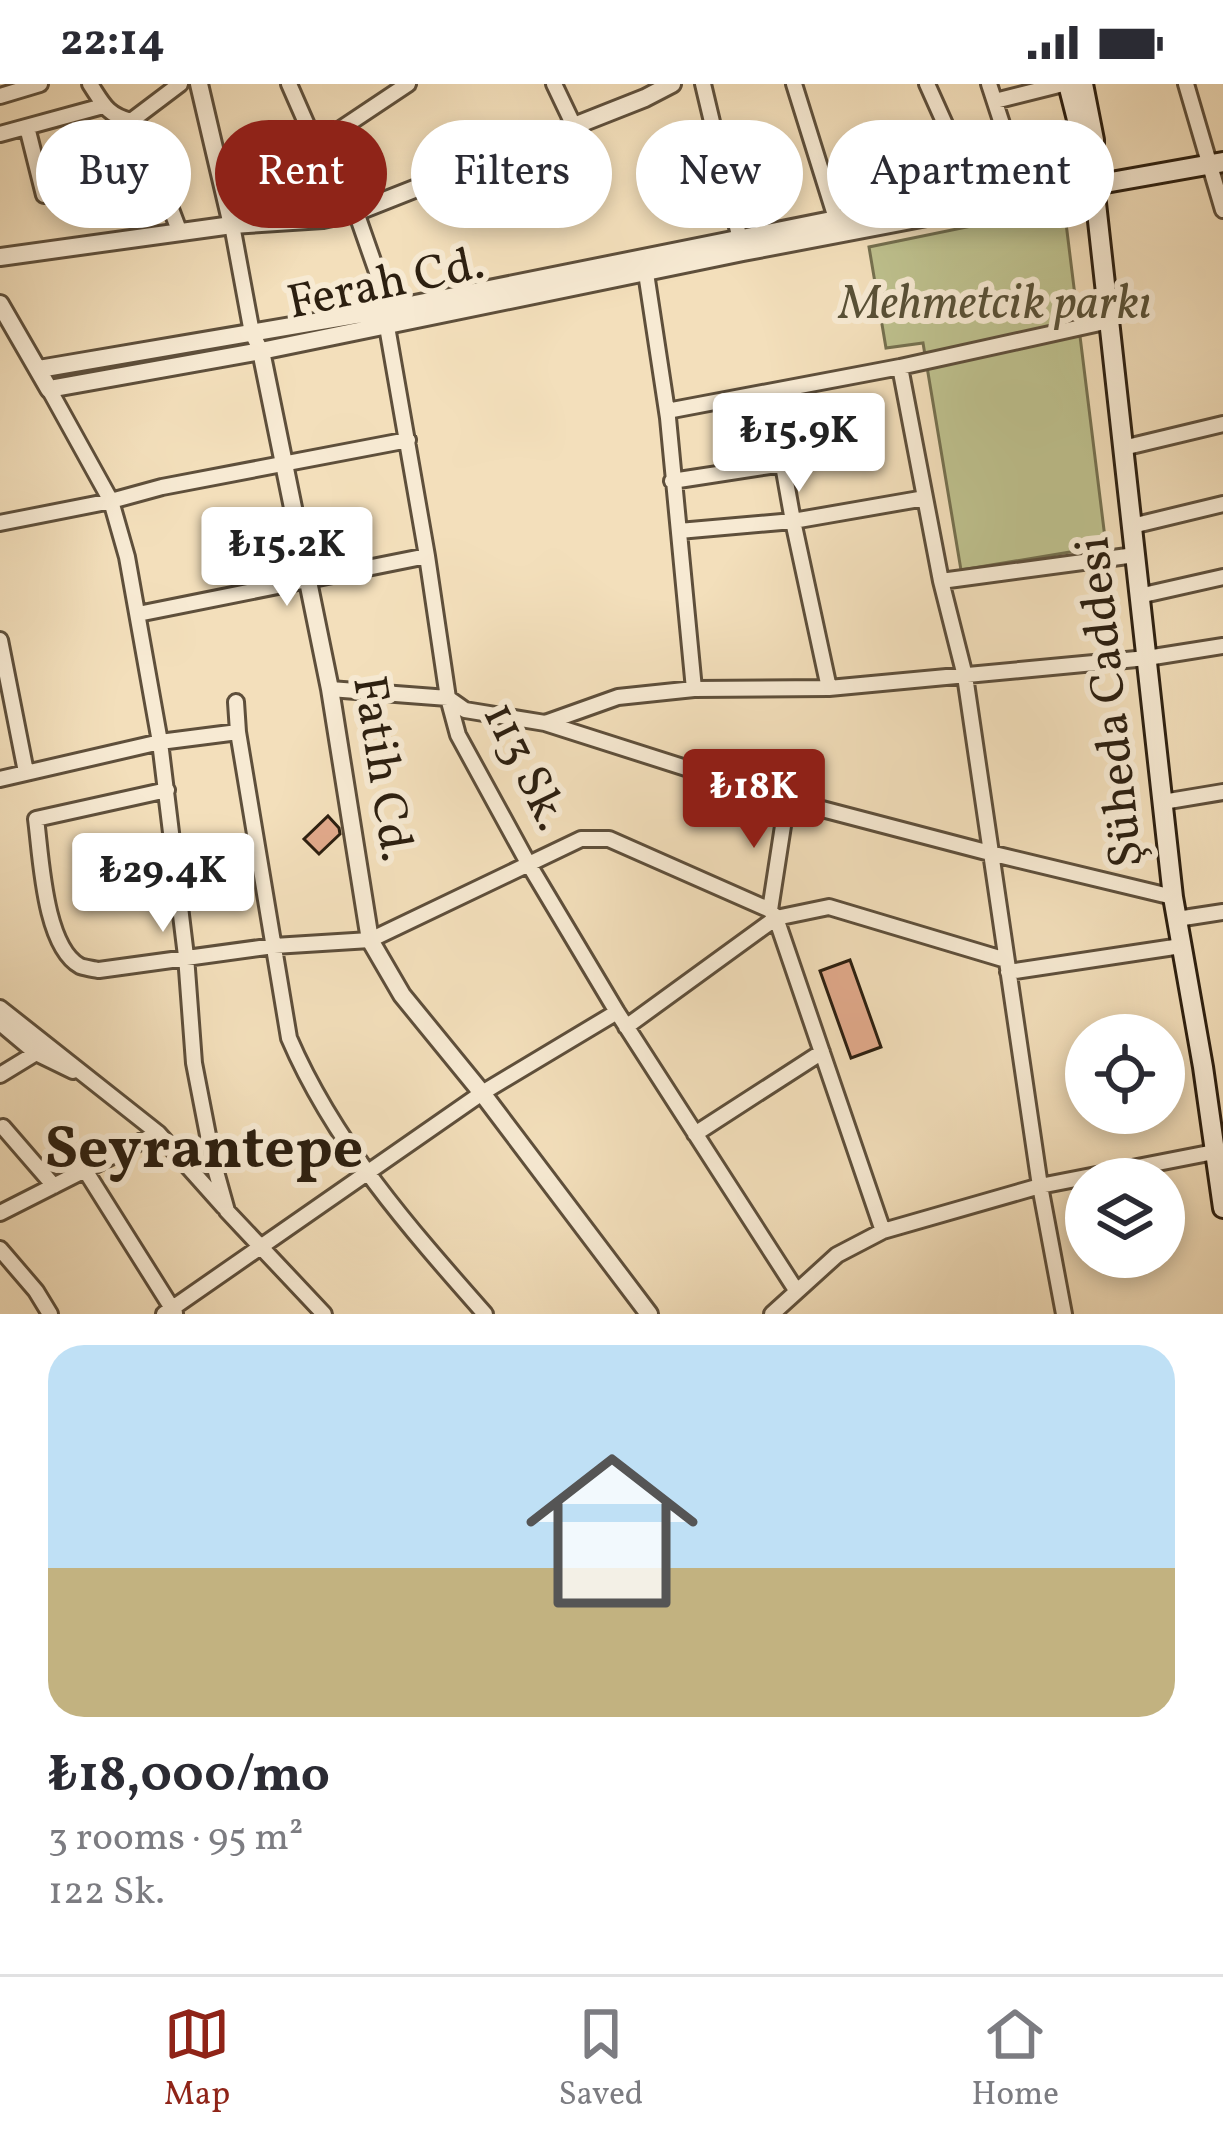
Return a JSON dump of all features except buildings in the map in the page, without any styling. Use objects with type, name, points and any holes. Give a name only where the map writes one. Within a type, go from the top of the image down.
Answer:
[{"type":"main road","points":[[1066,84],[1076,120]]},
{"type":"main road","points":[[1082,84],[1090,120]]},
{"type":"main road","points":[[1114,181],[1217,163]]},
{"type":"main road","name":"Şüheda Caddesi","points":[[1099,228],[1173,897],[1213,1065],[1214,1153],[1223,1208]]},
{"type":"street","points":[[0,96],[40,84]]},
{"type":"street","points":[[90,84],[115,117],[127,120]]},
{"type":"street","points":[[132,120],[180,84]]},
{"type":"street","name":"Fatih Cd.","points":[[199,84],[215,152]]},
{"type":"street","name":"113 Sk.","points":[[289,84],[306,120]]},
{"type":"street","points":[[354,120],[408,84]]},
{"type":"street","points":[[554,84],[571,120]]},
{"type":"street","points":[[586,120],[642,91],[672,84]]},
{"type":"street","points":[[703,84],[741,244]]},
{"type":"street","points":[[794,84],[827,190]]},
{"type":"street","points":[[927,84],[943,120]]},
{"type":"street","points":[[989,84],[1000,120]]},
{"type":"street","points":[[994,101],[1066,84]]},
{"type":"street","points":[[1186,84],[1217,163],[1223,210]]},
{"type":"street","points":[[0,134],[104,106]]},
{"type":"street","points":[[27,127],[36,163]]},
{"type":"street","points":[[178,228],[180,233]]},
{"type":"street","points":[[0,257],[215,228]]},
{"type":"street","name":"Fatih Cd.","points":[[233,228],[309,580],[370,940],[402,995],[649,1314]]},
{"type":"street","name":"113 Sk.","points":[[362,228],[379,275],[458,735],[626,1027],[796,1290]]},
{"type":"street","name":"Ferah Cd.","points":[[50,389],[261,351],[386,317],[827,228]]},
{"type":"street","name":"Ferah Cd.","points":[[38,369],[646,273],[741,244]]},
{"type":"street","points":[[646,273],[667,411],[694,689]]},
{"type":"street","points":[[0,304],[111,501],[127,557],[167,790],[194,1063],[227,1211]]},
{"type":"street","points":[[667,411],[1109,321]]},
{"type":"street","points":[[900,367],[941,581],[965,676],[1040,1186],[1064,1314]]},
{"type":"street","points":[[770,392],[829,688]]},
{"type":"street","points":[[1123,448],[1223,424]]},
{"type":"street","points":[[0,523],[408,440]]},
{"type":"street","points":[[672,481],[783,464]]},
{"type":"street","points":[[679,531],[793,521],[925,498]]},
{"type":"street","points":[[1132,526],[1223,504]]},
{"type":"street","points":[[941,581],[1135,555]]},
{"type":"street","points":[[138,614],[427,556]]},
{"type":"street","points":[[1139,596],[1223,577]]},
{"type":"street","points":[[0,640],[26,772]]},
{"type":"street","points":[[544,722],[618,697],[694,689],[829,688],[1147,658],[1223,646]]},
{"type":"street","points":[[330,689],[448,698],[465,710],[544,722],[787,800],[1173,897]]},
{"type":"street","points":[[236,702],[289,1038],[306,1077],[352,1151],[411,1230],[484,1314]]},
{"type":"street","points":[[0,779],[160,742],[238,732]]},
{"type":"street","points":[[167,790],[36,819],[55,930],[66,952],[81,967],[100,970],[274,946],[370,940],[581,839],[609,838],[773,914]]},
{"type":"street","points":[[1162,802],[1223,792]]},
{"type":"street","points":[[787,800],[773,914],[883,1231]]},
{"type":"street","points":[[626,1027],[773,914],[829,907],[1007,966],[1181,946]]},
{"type":"street","points":[[1177,919],[1223,913]]},
{"type":"street","points":[[0,1008],[158,1133],[324,1314]]},
{"type":"street","points":[[85,1170],[170,1312],[482,1093],[617,1012]]},
{"type":"street","points":[[0,1023],[36,1053],[94,1081]]},
{"type":"street","points":[[694,1134],[822,1052]]},
{"type":"street","points":[[0,1075],[36,1053]]},
{"type":"street","points":[[3,1127],[54,1186]]},
{"type":"street","points":[[0,1213],[158,1133]]},
{"type":"street","points":[[772,1314],[837,1255],[883,1231],[1040,1186],[1214,1153]]},
{"type":"street","points":[[0,1249],[50,1314]]},
{"type":"green space","name":"Mehmetcik parkı","points":[[962,228],[1067,228],[1106,546],[961,570],[923,343],[886,348],[869,247]]},
{"type":"district","name":"Seyrantepe","points":[[204,1151]]}]
